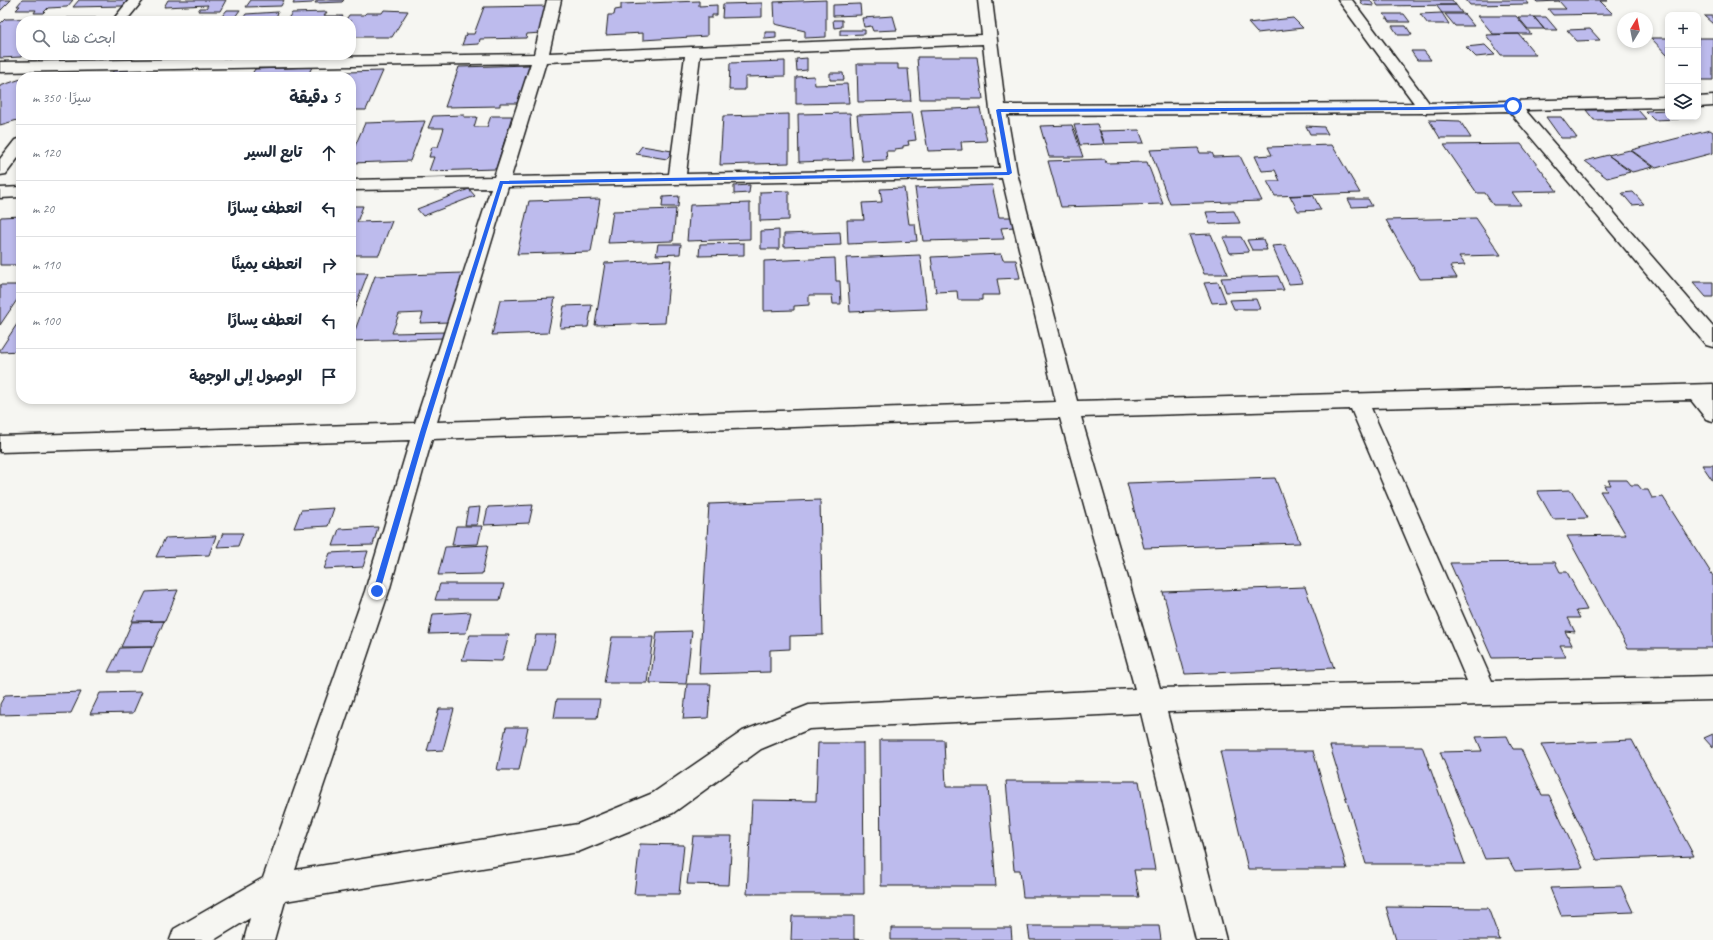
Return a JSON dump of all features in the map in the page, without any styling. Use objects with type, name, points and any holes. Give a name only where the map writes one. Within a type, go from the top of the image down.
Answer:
[{"type":"street","points":[[123,16],[136,0]]},
{"type":"street","points":[[259,940],[274,888],[377,591],[423,432],[540,58],[554,0]]},
{"type":"street","points":[[985,0],[998,110],[1009,173],[1068,409],[1150,700],[1211,940]]},
{"type":"street","points":[[1345,0],[1425,108]]},
{"type":"street","points":[[0,67],[540,58],[989,39]]},
{"type":"street","points":[[678,179],[693,52]]},
{"type":"street","points":[[1701,102],[1713,101]]},
{"type":"street","points":[[998,110],[1425,108],[1665,102]]},
{"type":"street","points":[[1513,106],[1713,340]]},
{"type":"street","points":[[0,170],[16,149]]},
{"type":"street","points":[[356,185],[1009,173]]},
{"type":"street","points":[[0,193],[16,192]]},
{"type":"street","points":[[0,444],[423,432],[1068,409],[1705,393],[1713,413]]},
{"type":"street","points":[[1358,402],[1485,693]]},
{"type":"street","points":[[185,940],[274,888],[578,838],[663,803],[752,740],[809,717],[1150,700],[1713,688]]},
{"type":"building","points":[[0,0],[11,0],[0,11]]},
{"type":"building","points":[[22,0],[73,0],[67,7],[48,8],[43,13],[34,13],[36,10],[16,10],[20,6],[17,6]]},
{"type":"building","points":[[79,0],[128,0],[123,6],[73,7]]},
{"type":"building","points":[[168,0],[226,0],[220,11],[198,11],[200,8],[206,8],[208,5],[164,7]]},
{"type":"building","points":[[251,0],[284,0],[281,6],[246,7]]},
{"type":"building","points":[[295,0],[314,0],[312,3],[293,4]]},
{"type":"building","points":[[317,0],[344,0],[342,2],[315,3]]},
{"type":"building","points":[[826,0],[826,37],[805,38],[805,31],[775,24],[774,2]]},
{"type":"building","points":[[1360,0],[1370,0],[1374,6],[1363,5]]},
{"type":"building","points":[[1374,0],[1452,0],[1456,5],[1378,6]]},
{"type":"building","points":[[1466,0],[1526,0],[1529,4],[1470,5]]},
{"type":"building","points":[[1535,0],[1607,0],[1608,1],[1600,1],[1613,14],[1553,15],[1548,9],[1566,9],[1559,1],[1537,2]]},
{"type":"building","points":[[699,1],[699,6],[717,5],[717,15],[712,15],[712,18],[707,18],[707,36],[643,40],[643,33],[606,35],[608,15],[614,15],[615,10],[621,9],[621,4]]},
{"type":"building","points":[[762,3],[762,17],[722,18],[723,4]]},
{"type":"building","points":[[860,4],[861,15],[833,16],[833,5]]},
{"type":"building","points":[[1436,5],[1456,5],[1462,13],[1442,13]]},
{"type":"building","points":[[549,6],[541,33],[527,34],[526,38],[480,39],[479,44],[462,45],[466,34],[474,34],[484,7]]},
{"type":"building","points":[[227,10],[240,10],[236,16],[222,16]]},
{"type":"building","points":[[384,10],[408,11],[392,37],[356,37],[356,16],[348,16],[349,15],[382,13]]},
{"type":"building","points":[[278,12],[277,16],[245,16],[246,14]]},
{"type":"building","points":[[327,12],[324,16],[290,16],[292,13]]},
{"type":"building","points":[[1442,13],[1449,24],[1428,24],[1420,14]]},
{"type":"building","points":[[1384,14],[1404,14],[1410,22],[1389,22]]},
{"type":"building","points":[[1445,14],[1464,14],[1474,26],[1455,26]]},
{"type":"building","points":[[893,16],[897,30],[873,31],[871,26],[864,27],[862,18]]},
{"type":"building","points":[[1478,16],[1516,16],[1531,34],[1493,34]]},
{"type":"building","points":[[1704,16],[1713,16],[1713,24]]},
{"type":"building","points":[[1518,17],[1534,17],[1544,29],[1528,29]]},
{"type":"building","points":[[1534,17],[1546,17],[1557,30],[1545,30]]},
{"type":"building","points":[[1293,18],[1303,28],[1257,33],[1248,23]]},
{"type":"building","points":[[5,19],[16,19],[16,57],[0,58],[0,24]]},
{"type":"building","points":[[833,20],[842,20],[842,27],[834,28]]},
{"type":"building","points":[[1392,26],[1406,26],[1412,35],[1398,35]]},
{"type":"building","points":[[1590,29],[1600,40],[1577,41],[1567,30]]},
{"type":"building","points":[[840,30],[865,30],[865,34],[840,35]]},
{"type":"building","points":[[765,32],[776,32],[776,38],[765,39]]},
{"type":"building","points":[[1519,34],[1536,55],[1501,55],[1486,35]]},
{"type":"building","points":[[1653,38],[1665,38],[1665,53],[1653,40]]},
{"type":"building","points":[[1701,38],[1713,38],[1713,80],[1701,80]]},
{"type":"building","points":[[1485,45],[1495,55],[1476,57],[1466,47]]},
{"type":"building","points":[[1411,51],[1424,51],[1431,60],[1417,60]]},
{"type":"building","points":[[917,57],[977,57],[983,99],[920,99]]},
{"type":"building","points":[[807,58],[807,70],[797,71],[796,59]]},
{"type":"building","points":[[785,61],[785,76],[745,77],[745,90],[729,90],[730,63]]},
{"type":"building","points":[[857,64],[898,64],[898,69],[908,69],[911,101],[858,102]]},
{"type":"building","points":[[530,65],[519,103],[500,103],[500,106],[445,107],[459,67]]},
{"type":"building","points":[[312,67],[310,72],[253,72],[255,69]]},
{"type":"building","points":[[148,69],[146,72],[113,72],[114,70]]},
{"type":"building","points":[[383,71],[366,110],[356,110],[356,72],[346,72]]},
{"type":"building","points":[[830,73],[843,73],[844,80],[830,80]]},
{"type":"building","points":[[814,76],[815,85],[847,84],[849,103],[796,104],[796,77]]},
{"type":"building","points":[[16,81],[16,120],[0,125],[0,86]]},
{"type":"building","points":[[980,108],[987,141],[961,142],[962,150],[928,151],[921,110]]},
{"type":"building","points":[[1586,110],[1638,110],[1646,119],[1594,120]]},
{"type":"building","points":[[1665,110],[1665,120],[1654,120],[1645,111]]},
{"type":"building","points":[[850,113],[853,160],[799,162],[798,114]]},
{"type":"building","points":[[912,113],[916,140],[908,141],[909,145],[903,146],[903,148],[895,149],[895,151],[886,151],[887,160],[862,161],[857,115]]},
{"type":"building","points":[[789,114],[789,163],[720,165],[723,116]]},
{"type":"building","points":[[464,115],[464,117],[477,117],[474,127],[487,127],[491,116],[512,116],[496,169],[429,171],[434,157],[429,157],[432,147],[438,147],[444,128],[428,128],[433,116]]},
{"type":"building","points":[[1546,117],[1561,117],[1577,138],[1561,138]]},
{"type":"building","points":[[1429,120],[1460,121],[1471,138],[1440,138]]},
{"type":"building","points":[[425,121],[410,161],[356,163],[356,144],[365,123]]},
{"type":"building","points":[[1097,124],[1104,144],[1080,145],[1074,125]]},
{"type":"building","points":[[1072,125],[1083,157],[1049,157],[1040,126]]},
{"type":"building","points":[[1306,126],[1324,127],[1328,134],[1310,134]]},
{"type":"building","points":[[1139,130],[1144,143],[1105,144],[1100,131]]},
{"type":"building","points":[[1710,130],[1713,132],[1713,153],[1656,168],[1631,150]]},
{"type":"building","points":[[1521,144],[1557,191],[1512,192],[1521,205],[1493,205],[1485,193],[1477,193],[1444,145]]},
{"type":"building","points":[[1332,145],[1360,193],[1275,196],[1267,181],[1280,181],[1275,170],[1262,171],[1255,156],[1272,155],[1268,147]]},
{"type":"building","points":[[642,146],[672,151],[667,159],[636,154]]},
{"type":"building","points":[[1198,148],[1200,153],[1212,153],[1214,157],[1240,156],[1262,201],[1170,204],[1150,150]]},
{"type":"building","points":[[1630,150],[1653,167],[1632,172],[1608,155]]},
{"type":"building","points":[[1608,155],[1630,172],[1607,178],[1585,161]]},
{"type":"building","points":[[1105,159],[1106,163],[1147,162],[1163,204],[1061,207],[1048,161]]},
{"type":"building","points":[[750,185],[749,193],[734,194],[734,186]]},
{"type":"building","points":[[992,185],[999,217],[1012,217],[1014,227],[1001,228],[1004,239],[923,241],[915,188]]},
{"type":"building","points":[[904,188],[909,224],[915,224],[917,241],[848,244],[847,220],[864,220],[862,203],[882,202],[880,189]]},
{"type":"building","points":[[469,189],[475,196],[423,216],[417,209]]},
{"type":"building","points":[[789,191],[789,220],[760,221],[760,192]]},
{"type":"building","points":[[1633,192],[1644,204],[1632,205],[1622,193]]},
{"type":"building","points":[[1313,195],[1321,210],[1298,211],[1290,196]]},
{"type":"building","points":[[679,196],[678,207],[662,207],[663,197]]},
{"type":"building","points":[[600,199],[591,252],[517,254],[529,201]]},
{"type":"building","points":[[1348,199],[1368,199],[1372,206],[1352,207]]},
{"type":"building","points":[[750,203],[750,239],[687,241],[690,205]]},
{"type":"building","points":[[356,206],[363,206],[357,222],[392,221],[379,255],[356,255]]},
{"type":"building","points":[[676,209],[673,241],[608,243],[613,211]]},
{"type":"building","points":[[1234,211],[1240,223],[1210,224],[1206,212]]},
{"type":"building","points":[[16,216],[16,265],[0,265],[1,217]]},
{"type":"building","points":[[1476,218],[1501,255],[1459,256],[1465,265],[1450,266],[1457,278],[1420,279],[1386,220]]},
{"type":"building","points":[[779,230],[779,249],[761,249],[761,231]]},
{"type":"building","points":[[840,232],[841,245],[784,247],[784,234]]},
{"type":"building","points":[[1211,234],[1228,274],[1204,274],[1189,235]]},
{"type":"building","points":[[1223,237],[1241,237],[1249,252],[1230,253]]},
{"type":"building","points":[[1263,239],[1267,250],[1252,250],[1247,240]]},
{"type":"building","points":[[744,243],[744,255],[699,256],[700,244]]},
{"type":"building","points":[[658,244],[681,244],[680,254],[656,255]]},
{"type":"building","points":[[1285,245],[1303,283],[1289,284],[1272,246]]},
{"type":"building","points":[[1001,254],[1003,260],[1016,260],[1020,278],[997,279],[1000,295],[982,295],[982,300],[958,300],[957,291],[936,292],[931,257]]},
{"type":"building","points":[[920,255],[927,309],[850,312],[846,258]]},
{"type":"building","points":[[835,258],[836,281],[840,281],[841,304],[833,304],[832,295],[809,295],[809,305],[794,306],[794,310],[764,311],[764,261]]},
{"type":"building","points":[[671,260],[665,323],[595,325],[605,263]]},
{"type":"building","points":[[356,273],[368,273],[356,304]]},
{"type":"building","points":[[463,273],[449,322],[420,323],[423,313],[399,314],[392,333],[446,332],[444,338],[356,341],[356,327],[375,276]]},
{"type":"building","points":[[1278,276],[1284,290],[1226,292],[1221,278]]},
{"type":"building","points":[[1218,282],[1226,302],[1212,303],[1204,283]]},
{"type":"building","points":[[1693,282],[1713,282],[1713,297],[1706,297]]},
{"type":"building","points":[[0,285],[16,285],[16,301],[0,325]]},
{"type":"building","points":[[555,298],[548,333],[492,335],[500,300]]},
{"type":"building","points":[[1256,299],[1260,309],[1234,309],[1230,300]]},
{"type":"building","points":[[592,305],[588,327],[560,328],[564,306]]},
{"type":"building","points":[[16,326],[16,351],[0,352]]},
{"type":"building","points":[[1702,465],[1713,465],[1713,481]]},
{"type":"building","points":[[1275,478],[1300,543],[1144,548],[1127,483]]},
{"type":"building","points":[[1608,480],[1627,480],[1631,485],[1638,485],[1642,490],[1648,490],[1652,498],[1663,497],[1713,576],[1713,648],[1628,648],[1567,536],[1626,535],[1600,491],[1607,491],[1604,485],[1611,485]]},
{"type":"building","points":[[1571,490],[1588,518],[1553,519],[1537,491]]},
{"type":"building","points":[[820,500],[823,635],[790,636],[790,649],[770,650],[770,672],[699,674],[709,504]]},
{"type":"building","points":[[533,505],[529,523],[484,525],[488,507]]},
{"type":"building","points":[[480,507],[477,525],[465,525],[468,508]]},
{"type":"building","points":[[334,508],[328,526],[294,528],[301,510]]},
{"type":"building","points":[[456,526],[482,526],[478,544],[452,545]]},
{"type":"building","points":[[378,527],[373,545],[333,546],[339,529]]},
{"type":"building","points":[[223,533],[243,533],[238,546],[217,547]]},
{"type":"building","points":[[216,536],[209,555],[156,557],[165,538]]},
{"type":"building","points":[[488,545],[482,574],[438,575],[445,547]]},
{"type":"building","points":[[368,551],[363,567],[324,569],[330,553]]},
{"type":"building","points":[[1555,562],[1560,572],[1567,572],[1587,610],[1576,611],[1580,618],[1568,618],[1575,632],[1565,631],[1572,645],[1560,645],[1566,657],[1492,658],[1450,563]]},
{"type":"building","points":[[440,584],[504,584],[500,600],[435,600]]},
{"type":"building","points":[[1305,587],[1334,668],[1185,674],[1163,592]]},
{"type":"building","points":[[178,590],[165,621],[132,621],[146,592]]},
{"type":"building","points":[[471,612],[466,633],[429,634],[433,614]]},
{"type":"building","points":[[164,621],[153,647],[121,647],[132,622]]},
{"type":"building","points":[[692,631],[686,684],[650,683],[657,632]]},
{"type":"building","points":[[470,635],[509,635],[502,661],[462,660]]},
{"type":"building","points":[[536,635],[556,635],[548,671],[527,671]]},
{"type":"building","points":[[612,637],[653,637],[647,683],[604,683]]},
{"type":"building","points":[[152,647],[142,672],[108,672],[120,648]]},
{"type":"building","points":[[687,684],[711,684],[708,718],[683,719]]},
{"type":"building","points":[[81,692],[71,713],[0,715],[0,704],[5,695]]},
{"type":"building","points":[[142,692],[133,713],[90,714],[100,693]]},
{"type":"building","points":[[557,699],[600,699],[597,718],[554,718]]},
{"type":"building","points":[[439,709],[454,709],[443,750],[427,751]]},
{"type":"building","points":[[506,727],[528,727],[519,770],[497,770]]},
{"type":"building","points":[[1713,734],[1713,748],[1704,738]]},
{"type":"building","points":[[1507,736],[1513,749],[1521,749],[1542,795],[1549,795],[1583,868],[1515,871],[1508,858],[1485,859],[1440,752],[1482,751],[1476,737]]},
{"type":"building","points":[[880,740],[944,740],[946,787],[988,787],[996,886],[881,886]]},
{"type":"building","points":[[1632,740],[1694,856],[1597,860],[1541,744]]},
{"type":"building","points":[[818,743],[863,743],[864,894],[747,894],[752,800],[816,801]]},
{"type":"building","points":[[1330,746],[1422,746],[1465,864],[1366,864]]},
{"type":"building","points":[[1220,751],[1313,751],[1347,869],[1248,869]]},
{"type":"building","points":[[1006,781],[1139,781],[1155,870],[1134,870],[1139,897],[1023,897],[1020,870],[1014,870]]},
{"type":"building","points":[[693,836],[732,836],[729,885],[687,884]]},
{"type":"building","points":[[640,844],[684,845],[679,894],[634,894]]},
{"type":"building","points":[[1621,886],[1633,912],[1561,915],[1550,888]]},
{"type":"building","points":[[1386,907],[1488,908],[1500,940],[1396,940]]},
{"type":"building","points":[[792,916],[854,916],[854,939],[866,940],[791,940]]},
{"type":"building","points":[[1028,926],[1159,926],[1161,940],[1030,940]]},
{"type":"building","points":[[891,928],[1011,928],[1012,940],[891,940]]},
{"type":"route","points":[[377,591],[423,432],[501,182],[1009,173],[998,110],[1425,108],[1513,106]]}]
